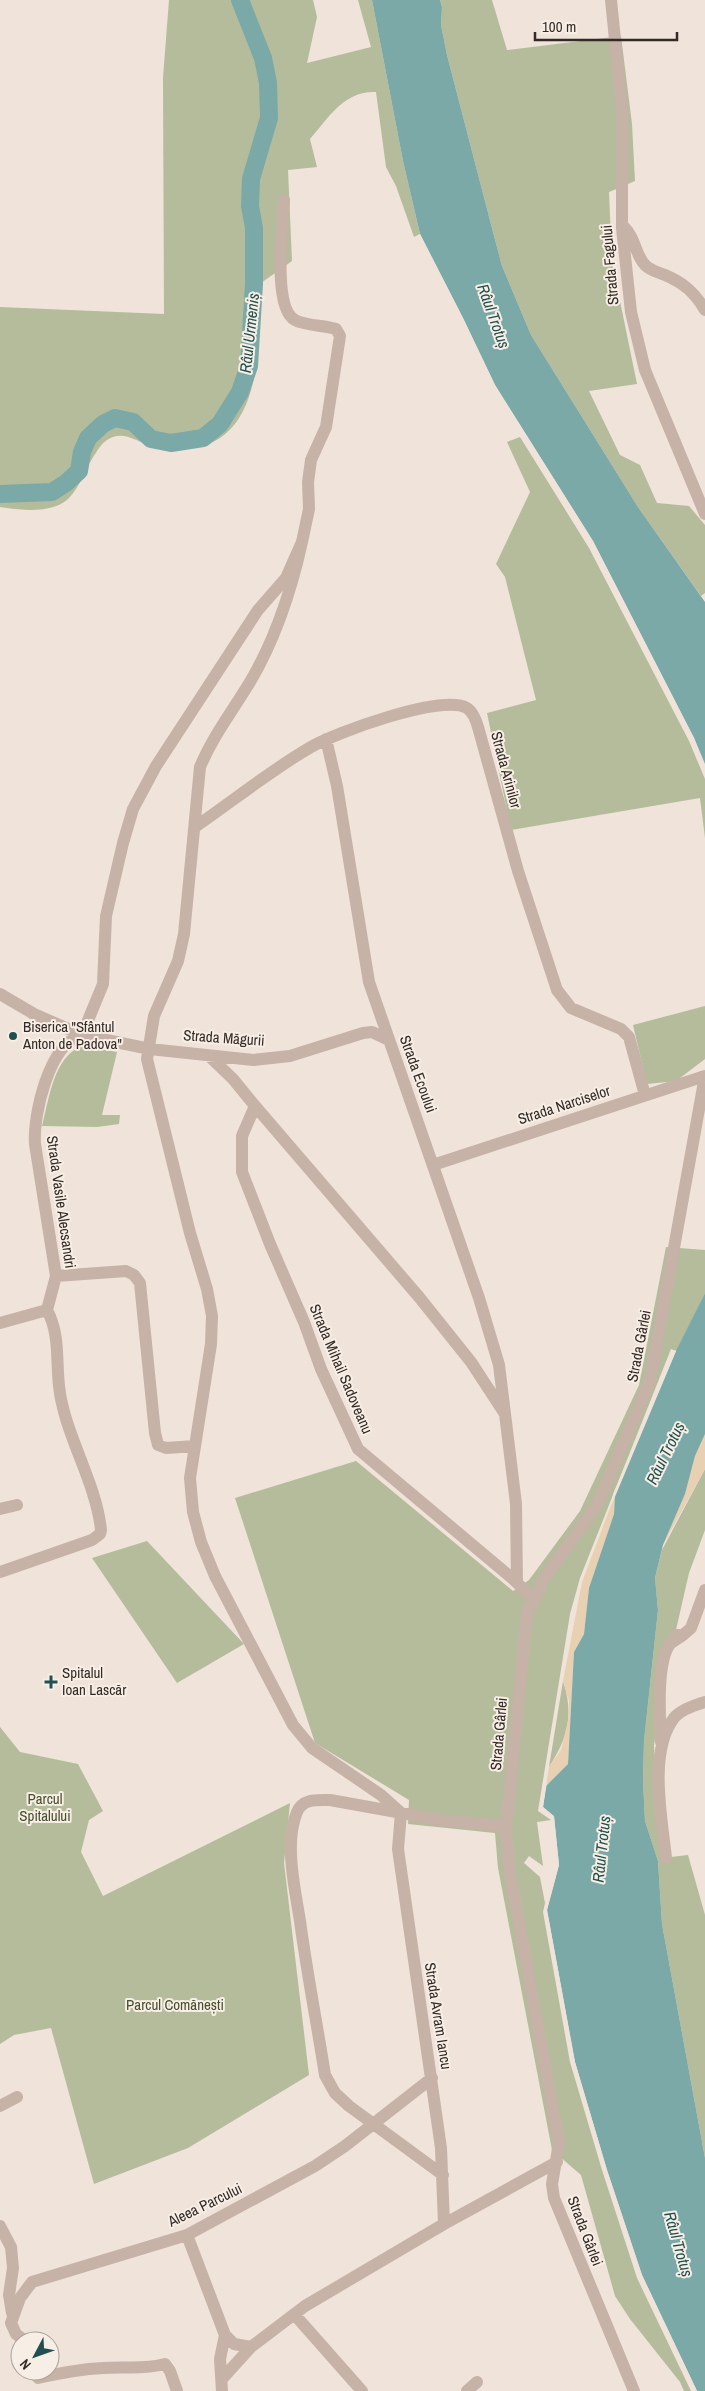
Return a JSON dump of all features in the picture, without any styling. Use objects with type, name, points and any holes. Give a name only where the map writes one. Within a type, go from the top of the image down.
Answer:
[{"type":"street","name":"Strada Fagului","points":[[611,0],[624,130],[622,225],[630,304],[640,354],[652,389],[705,514]]},
{"type":"street","points":[[284,200],[280,281],[286,310],[295,320],[336,329],[340,336],[326,427],[310,460],[308,522],[291,590],[278,628],[251,680],[208,747],[200,768],[182,947],[154,1016],[147,1059],[190,1233],[207,1289],[212,1316],[210,1352],[190,1478],[193,1512],[201,1542],[215,1576],[286,1713],[303,1739],[312,1748],[381,1795],[401,1813]]},
{"type":"street","points":[[622,225],[632,234],[643,263],[651,270],[682,282],[696,294],[705,310]]},
{"type":"street","points":[[82,1035],[103,984],[106,916],[122,843],[133,809],[156,766],[258,610],[286,578],[302,542]]},
{"type":"street","name":"Strada Arinilor","points":[[195,827],[293,758],[326,739],[408,711],[451,704],[468,708],[474,716],[478,727],[518,871],[557,990],[571,1008],[621,1030],[629,1037],[645,1095]]},
{"type":"street","name":"Strada Ecoului","points":[[326,739],[337,786],[369,982],[482,1308],[498,1365],[505,1414]]},
{"type":"street","name":"Strada Măgurii","points":[[0,994],[34,1014],[82,1035],[150,1049],[253,1060],[290,1056],[372,1032],[389,1040]]},
{"type":"street","name":"Strada Vasile Alecsandri","points":[[47,1310],[56,1276],[35,1144],[35,1125],[58,1052],[69,1040],[82,1035]]},
{"type":"street","points":[[208,1055],[233,1080],[419,1297],[471,1362],[505,1414],[516,1504],[517,1583]]},
{"type":"street","name":"Strada Narciselor","points":[[433,1165],[705,1076]]},
{"type":"street","name":"Strada Gârlei","points":[[634,2391],[554,2198],[552,2184],[559,2143],[510,1874],[506,1826],[523,1637],[527,1613],[544,1579],[598,1502],[650,1381],[703,1096],[705,1076]]},
{"type":"street","name":"Strada Mihail Sadoveanu","points":[[255,1106],[242,1136],[242,1172],[304,1322],[321,1369],[358,1449],[534,1599]]},
{"type":"street","points":[[56,1276],[126,1271],[134,1274],[140,1282],[155,1432],[158,1445],[166,1448],[194,1446]]},
{"type":"street","points":[[0,1322],[47,1310],[56,1331],[59,1386],[64,1414],[83,1464],[101,1530],[100,1534],[92,1540],[0,1572]]},
{"type":"street","points":[[0,1509],[17,1504]]},
{"type":"street","points":[[666,1858],[660,1788],[659,1705],[663,1666],[670,1644],[677,1635],[691,1628],[705,1590]]},
{"type":"street","points":[[661,1748],[666,1732],[675,1716],[695,1705],[705,1702]]},
{"type":"street","points":[[443,2175],[373,2124],[335,2093],[325,2075],[309,1986],[292,1870],[292,1846],[297,1810],[305,1802],[330,1800],[441,1820],[506,1826]]},
{"type":"street","name":"Strada Avram Iancu","points":[[401,1813],[398,1849],[432,2078],[443,2175],[444,2224]]},
{"type":"street","name":"Aleea Parcului","points":[[12,2313],[32,2282],[188,2235],[315,2166],[345,2146],[432,2078]]},
{"type":"street","points":[[0,2106],[17,2097]]},
{"type":"street","points":[[222,2385],[251,2347],[294,2314],[412,2245],[444,2224],[557,2162]]},
{"type":"street","points":[[0,2226],[11,2247],[13,2268],[9,2295],[12,2313],[11,2323],[15,2331]]},
{"type":"street","points":[[188,2235],[225,2335],[234,2344],[251,2347]]},
{"type":"street","points":[[294,2314],[362,2391]]},
{"type":"street","points":[[222,2385],[221,2348],[225,2335]]},
{"type":"street","points":[[60,2372],[117,2367],[143,2369],[165,2364],[170,2370],[177,2391]]},
{"type":"street","points":[[467,2391],[478,2382]]},
{"type":"green space","points":[[169,0],[313,0],[317,17],[307,63],[371,47],[358,0],[372,0],[403,161],[420,234],[414,237],[396,186],[386,167],[376,92],[355,95],[338,106],[310,139],[317,167],[288,170],[292,261],[261,283],[259,343],[255,373],[248,401],[235,424],[216,440],[189,448],[153,446],[125,436],[113,437],[104,442],[99,448],[80,483],[67,500],[52,507],[34,510],[0,507],[0,307],[164,314],[163,78]]},
{"type":"green space","points":[[440,0],[492,0],[507,50],[621,36],[632,124],[635,181],[609,192],[612,262],[637,384],[589,391],[620,455],[640,465],[657,503],[689,506],[705,525],[705,593],[701,596],[638,507],[531,335],[502,266],[447,55],[441,25],[442,7]]},
{"type":"green space","points":[[520,437],[589,548],[689,741],[705,779],[705,838],[700,798],[511,830],[487,713],[536,700],[505,577],[496,564],[530,492],[507,442]]},
{"type":"green space","points":[[705,1006],[705,1059],[676,1081],[647,1084],[633,1025]]},
{"type":"green space","points":[[82,1046],[117,1052],[102,1115],[120,1115],[119,1124],[97,1127],[42,1126],[58,1069],[64,1059]]},
{"type":"green space","points":[[666,1247],[705,1250],[705,1293],[679,1348],[676,1351],[671,1349],[580,1578],[570,1614],[538,1811],[551,1820],[537,1822],[543,1866],[529,1856],[524,1863],[540,1877],[545,1903],[543,1912],[570,2062],[602,2170],[637,2278],[691,2391],[684,2391],[680,2382],[630,2319],[615,2296],[581,2175],[552,2150],[498,1868],[495,1833],[408,1824],[409,1800],[315,1743],[235,1498],[356,1461],[513,1591],[529,1580],[580,1511],[639,1385]]},
{"type":"green space","points":[[705,1469],[705,1530],[689,1573],[665,1678],[654,1745],[656,1809],[671,1857],[688,1855],[705,1915],[705,2158],[662,1924],[658,1861],[645,1821],[643,1781],[644,1741],[658,1610],[655,1578],[662,1550]]},
{"type":"green space","points":[[147,1541],[244,1644],[177,1683],[92,1558]]},
{"type":"green space","points":[[563,1681],[568,1704],[567,1726],[561,1746],[549,1767]]},
{"type":"green space","name":"Parcul Comănești","points":[[0,1727],[20,1752],[78,1764],[103,1811],[89,1820],[81,1852],[103,1896],[290,1803],[284,1863],[309,2075],[188,2148],[94,2184],[51,2028],[14,2035],[0,2044]]},
{"type":"sand","points":[[705,1434],[705,1469],[663,1545],[685,1494],[695,1456]]},
{"type":"sand","points":[[615,1495],[614,1514],[589,1588],[584,1634],[574,1652],[568,1764],[546,1786],[549,1767],[561,1750],[568,1721],[569,1701],[563,1681],[582,1582]]},
{"type":"water","name":"Râul Trotuș","points":[[372,0],[440,0],[442,7],[441,25],[447,55],[502,266],[531,335],[638,507],[705,602],[705,764],[694,738],[593,541],[495,385],[420,234],[403,161]]},
{"type":"water","name":"Râul Trotuș","points":[[705,1293],[705,1434],[695,1456],[685,1494],[663,1545],[655,1578],[658,1610],[644,1741],[643,1781],[645,1821],[658,1861],[662,1924],[705,2158],[705,2391],[697,2391],[642,2275],[607,2170],[575,2062],[547,1910],[559,1865],[554,1817],[543,1807],[546,1786],[568,1764],[574,1652],[584,1634],[589,1588],[614,1514],[615,1495],[676,1351]]},
{"type":"pier","points":[[420,234],[495,385],[593,541],[694,738],[705,766],[590,543],[493,387],[418,235]]},
{"type":"pier","points":[[674,1350],[676,1351],[612,1504],[613,1494]]},
{"type":"pier","points":[[547,1782],[543,1807],[554,1816],[559,1865],[547,1910],[575,2062],[607,2170],[642,2275],[697,2391],[694,2391],[640,2276],[605,2170],[573,2062],[545,1911],[557,1864],[552,1818],[540,1807],[544,1786]]},
{"type":"waterway","name":"Râul Urmeniș","points":[[0,494],[52,492],[66,483],[79,471],[82,452],[88,438],[103,424],[115,418],[133,422],[151,439],[171,443],[203,438],[220,424],[240,392],[249,366],[254,284],[254,228],[250,206],[251,179],[269,118],[268,83],[263,58],[240,0]]},
{"type":"place","name":"Biserica \"Sfântul Anton de Padova\"","points":[[13,1036]]},
{"type":"place","name":"Spitalul Ioan Lascăr","points":[[51,1682]]},
{"type":"park label","name":"Parcul Spitalului","points":[[45,1808]]}]
